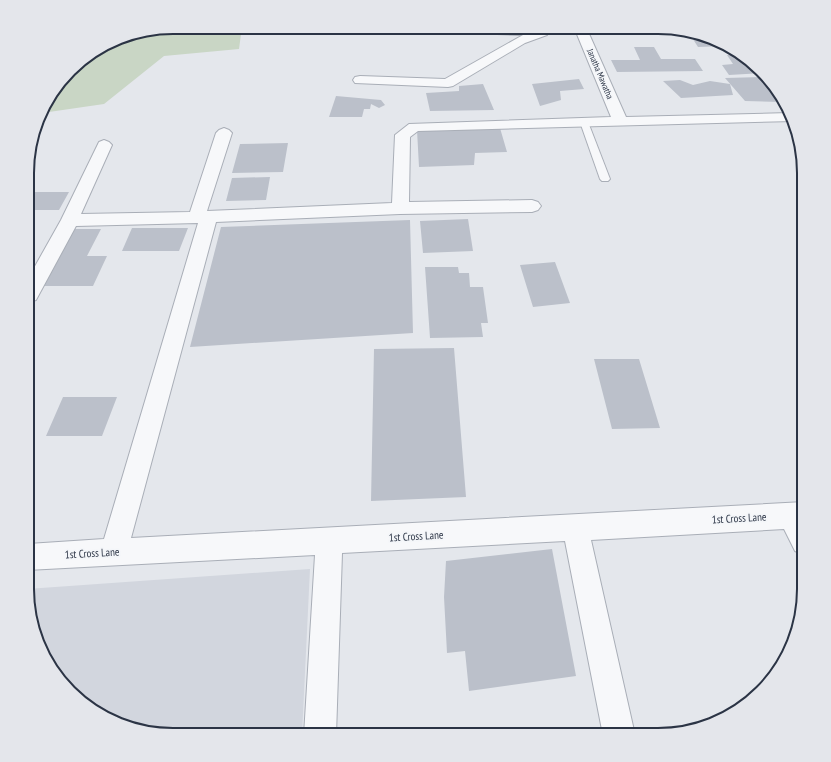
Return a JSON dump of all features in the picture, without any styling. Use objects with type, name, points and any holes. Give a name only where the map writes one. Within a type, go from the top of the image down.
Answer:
[{"type":"street","points":[[360,80],[448,83],[521,40],[535,34]]},
{"type":"street","name":"Janatha Mawatha","points":[[583,34],[620,121]]},
{"type":"street","points":[[400,208],[403,135],[414,127],[785,117]]},
{"type":"street","points":[[114,551],[224,133]]},
{"type":"street","points":[[34,286],[70,220],[104,145]]},
{"type":"street","points":[[70,220],[203,217],[400,208],[532,206]]},
{"type":"street","name":"1st Cross Lane","points":[[34,556],[797,515]]},
{"type":"street","points":[[575,528],[618,728]]},
{"type":"street","points":[[320,728],[329,540]]},
{"type":"lane","points":[[584,122],[605,179]]},
{"type":"shaded area","points":[[310,569],[302,728],[164,728],[137,723],[103,709],[88,699],[68,681],[48,651],[39,625],[34,598],[34,589]]},
{"type":"green space","points":[[164,34],[241,34],[239,49],[164,56],[104,104],[48,112],[68,81],[81,68],[96,57],[128,41]]},
{"type":"building","points":[[693,39],[715,46],[698,47]]},
{"type":"building","points":[[634,47],[654,47],[661,59],[695,59],[703,71],[617,72],[611,60],[640,60]]},
{"type":"building","points":[[727,55],[731,55],[743,63],[754,74],[729,75],[722,65],[733,64]]},
{"type":"building","points":[[758,77],[763,81],[777,102],[745,101],[725,78]]},
{"type":"building","points":[[579,79],[584,89],[560,91],[561,100],[540,106],[532,84]]},
{"type":"building","points":[[680,80],[693,85],[710,81],[730,84],[733,95],[681,98],[663,81]]},
{"type":"building","points":[[483,84],[494,110],[430,111],[426,93],[459,91],[459,86]]},
{"type":"building","points":[[336,96],[381,100],[385,105],[379,108],[371,104],[370,109],[364,109],[362,117],[329,117]]},
{"type":"building","points":[[500,128],[507,152],[475,153],[474,165],[419,167],[417,130]]},
{"type":"building","points":[[288,143],[283,172],[232,173],[240,144]]},
{"type":"building","points":[[270,177],[266,200],[226,201],[232,178]]},
{"type":"building","points":[[34,192],[69,192],[59,210],[34,210]]},
{"type":"building","points":[[468,219],[473,251],[423,253],[420,221]]},
{"type":"building","points":[[410,220],[413,333],[190,347],[221,227]]},
{"type":"building","points":[[132,228],[188,228],[179,251],[122,251]]},
{"type":"building","points":[[72,229],[101,229],[87,256],[107,256],[93,286],[41,286]]},
{"type":"building","points":[[555,262],[570,303],[533,307],[520,265]]},
{"type":"building","points":[[425,267],[458,267],[459,273],[469,273],[470,287],[483,287],[488,323],[481,323],[483,337],[430,338]]},
{"type":"building","points":[[454,348],[466,497],[371,501],[374,349]]},
{"type":"building","points":[[594,359],[639,359],[660,428],[612,429]]},
{"type":"building","points":[[63,397],[117,397],[102,436],[46,436]]},
{"type":"building","points":[[552,549],[576,676],[469,691],[465,651],[447,653],[444,597],[446,561]]}]
